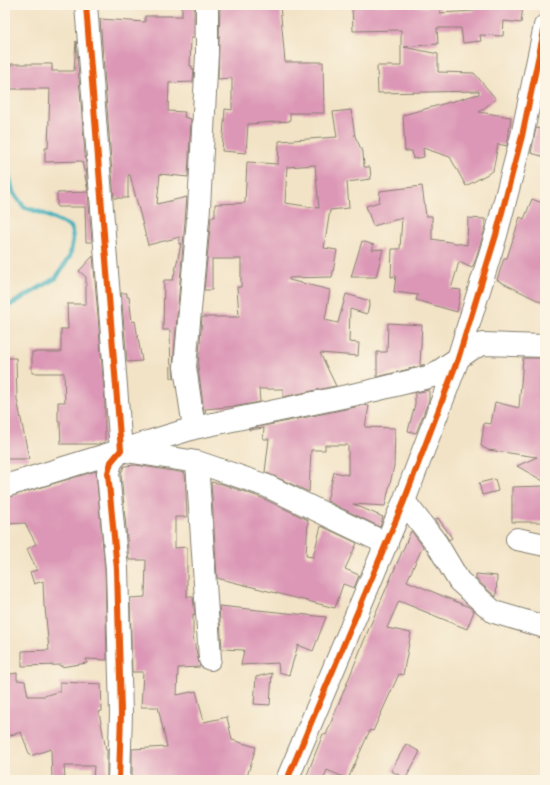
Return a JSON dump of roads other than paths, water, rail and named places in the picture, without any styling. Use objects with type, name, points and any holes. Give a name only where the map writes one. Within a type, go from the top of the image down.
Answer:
[{"type":"street","points":[[86,5],[121,450],[111,462],[108,473],[117,576],[121,713],[119,780]]},
{"type":"street","points":[[194,428],[185,367],[199,208],[208,5]]},
{"type":"street","points":[[287,780],[387,544],[458,359],[496,235],[522,136],[545,26]]},
{"type":"street","points":[[5,486],[194,428],[426,378],[432,376],[473,348],[483,344],[545,346]]},
{"type":"street","points":[[121,450],[197,462],[267,486],[387,544]]},
{"type":"street","points":[[197,462],[210,659]]},
{"type":"street","points":[[404,501],[437,544],[459,581],[494,612],[545,627]]},
{"type":"street","points":[[517,539],[545,545]]},
{"type":"waterway","points":[[5,154],[13,192],[24,207],[42,213],[71,227],[73,239],[70,256],[56,278],[5,308]]}]
